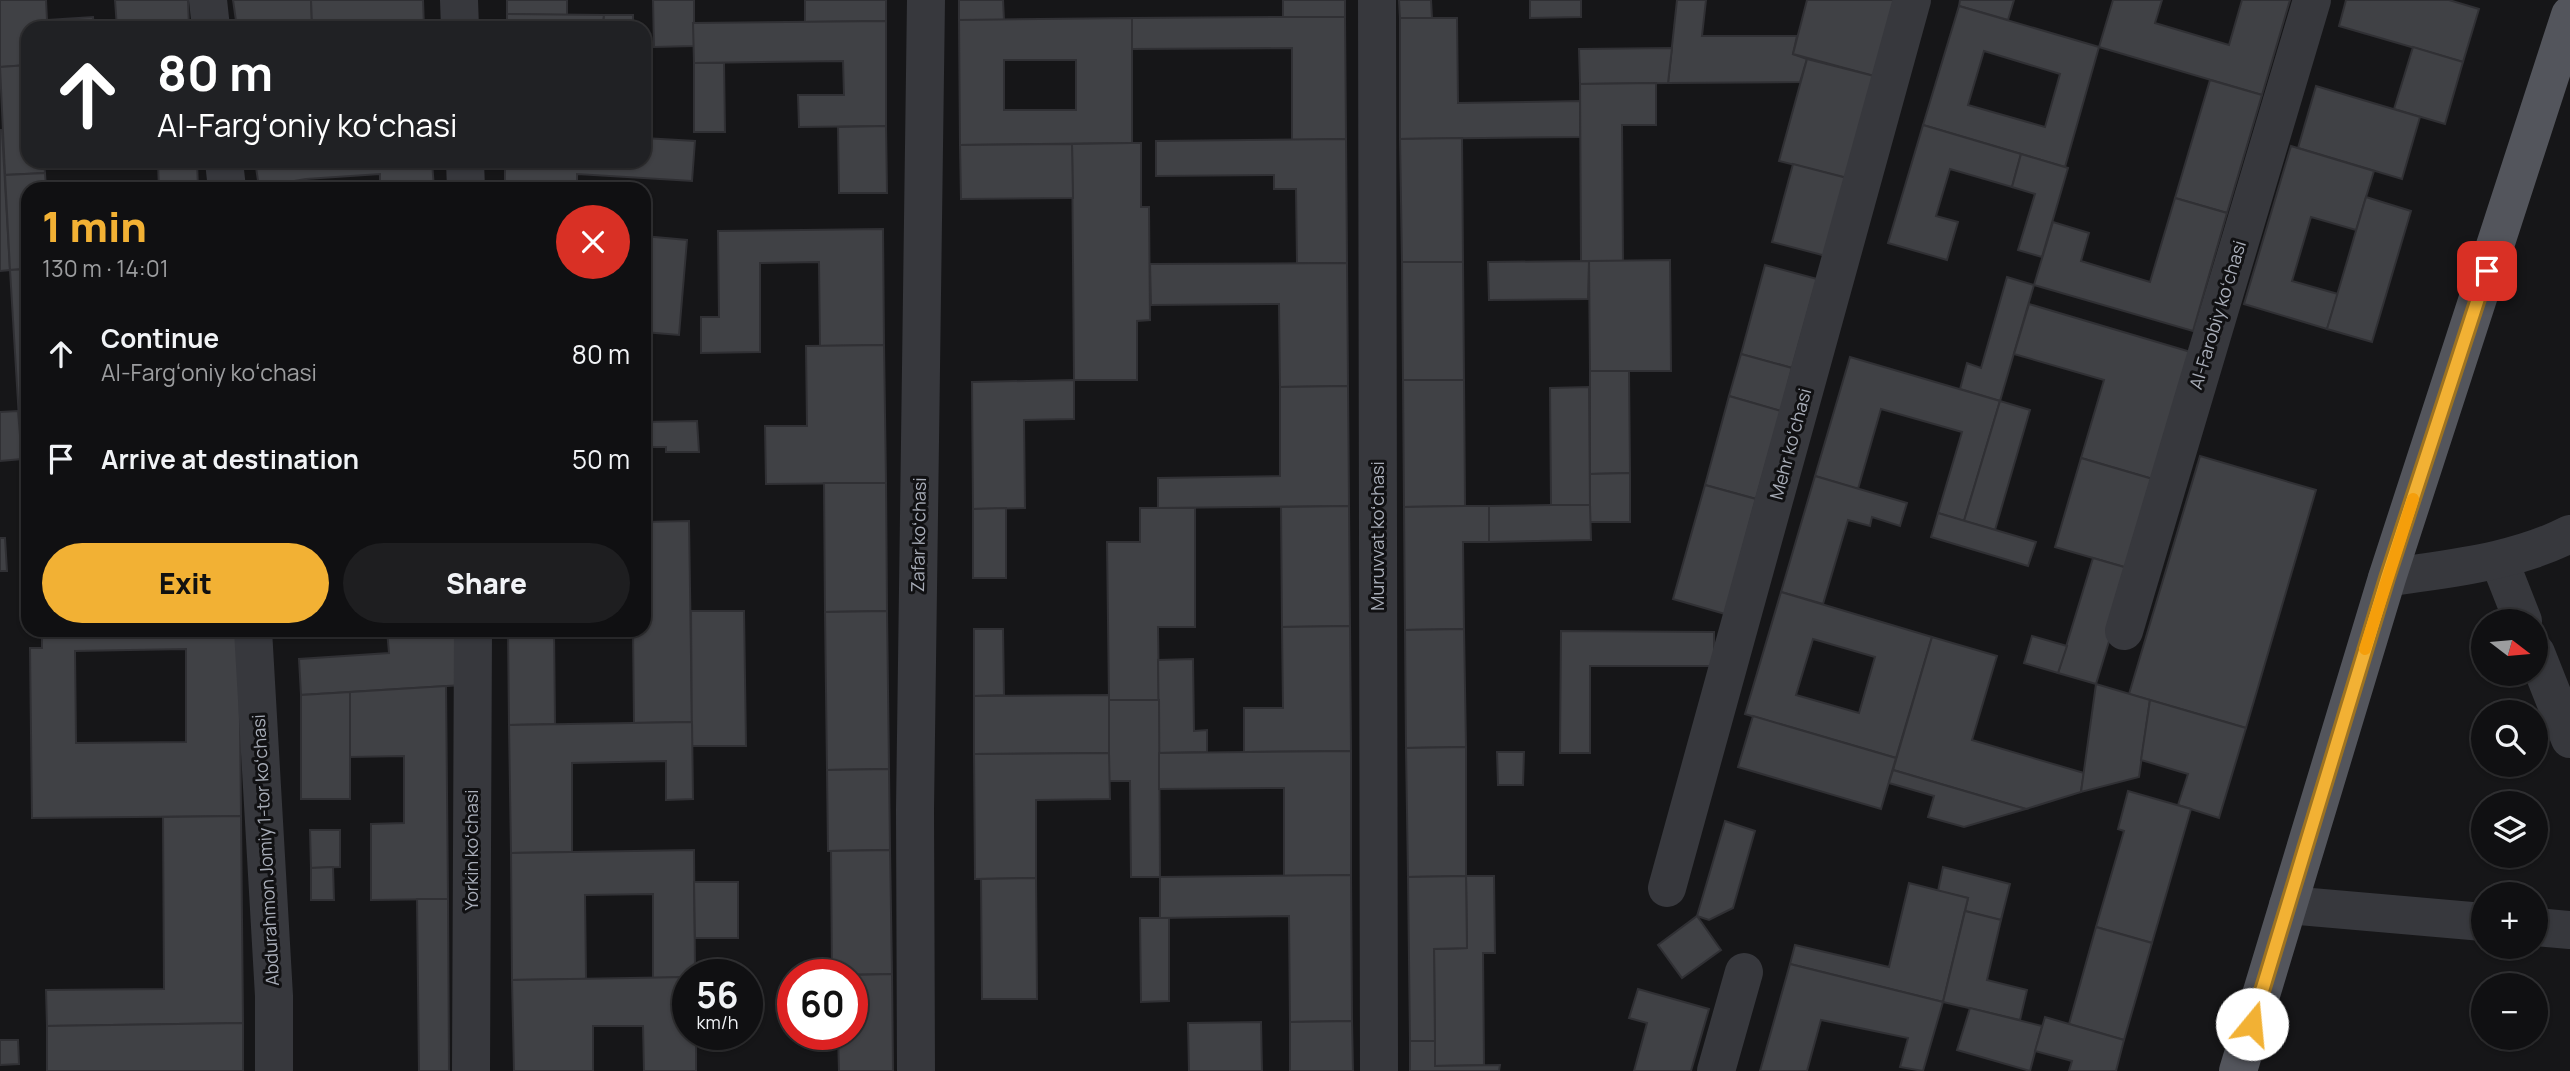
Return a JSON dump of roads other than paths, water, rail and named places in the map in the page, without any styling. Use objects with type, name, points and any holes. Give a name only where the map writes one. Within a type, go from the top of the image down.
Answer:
[{"type":"main road","points":[[2238,1071],[2387,578],[2570,15]]},
{"type":"street","points":[[208,0],[210,21]]},
{"type":"street","points":[[459,0],[460,21]]},
{"type":"street","name":"Zafar koʻchasi","points":[[916,1071],[915,810],[926,0]]},
{"type":"street","name":"Muruvvat koʻchasi","points":[[1377,0],[1379,1071]]},
{"type":"street","name":"Mehr koʻchasi","points":[[1667,888],[1912,0]]},
{"type":"street","name":"Al-Farobiy koʻchasi","points":[[2124,631],[2312,0]]},
{"type":"street","points":[[2387,578],[2498,561],[2570,534]]},
{"type":"street","points":[[2498,561],[2518,609]]},
{"type":"street","name":"Abdurahmon Jomiy 1-tor koʻchasi","points":[[253,637],[274,996],[274,1071]]},
{"type":"street","name":"Yorkin koʻchasi","points":[[471,1071],[473,637]]},
{"type":"street","points":[[2548,683],[2570,738]]},
{"type":"street","points":[[2288,905],[2471,921]]},
{"type":"street","points":[[2548,928],[2570,930]]},
{"type":"street","points":[[1716,1071],[1744,972]]}]
